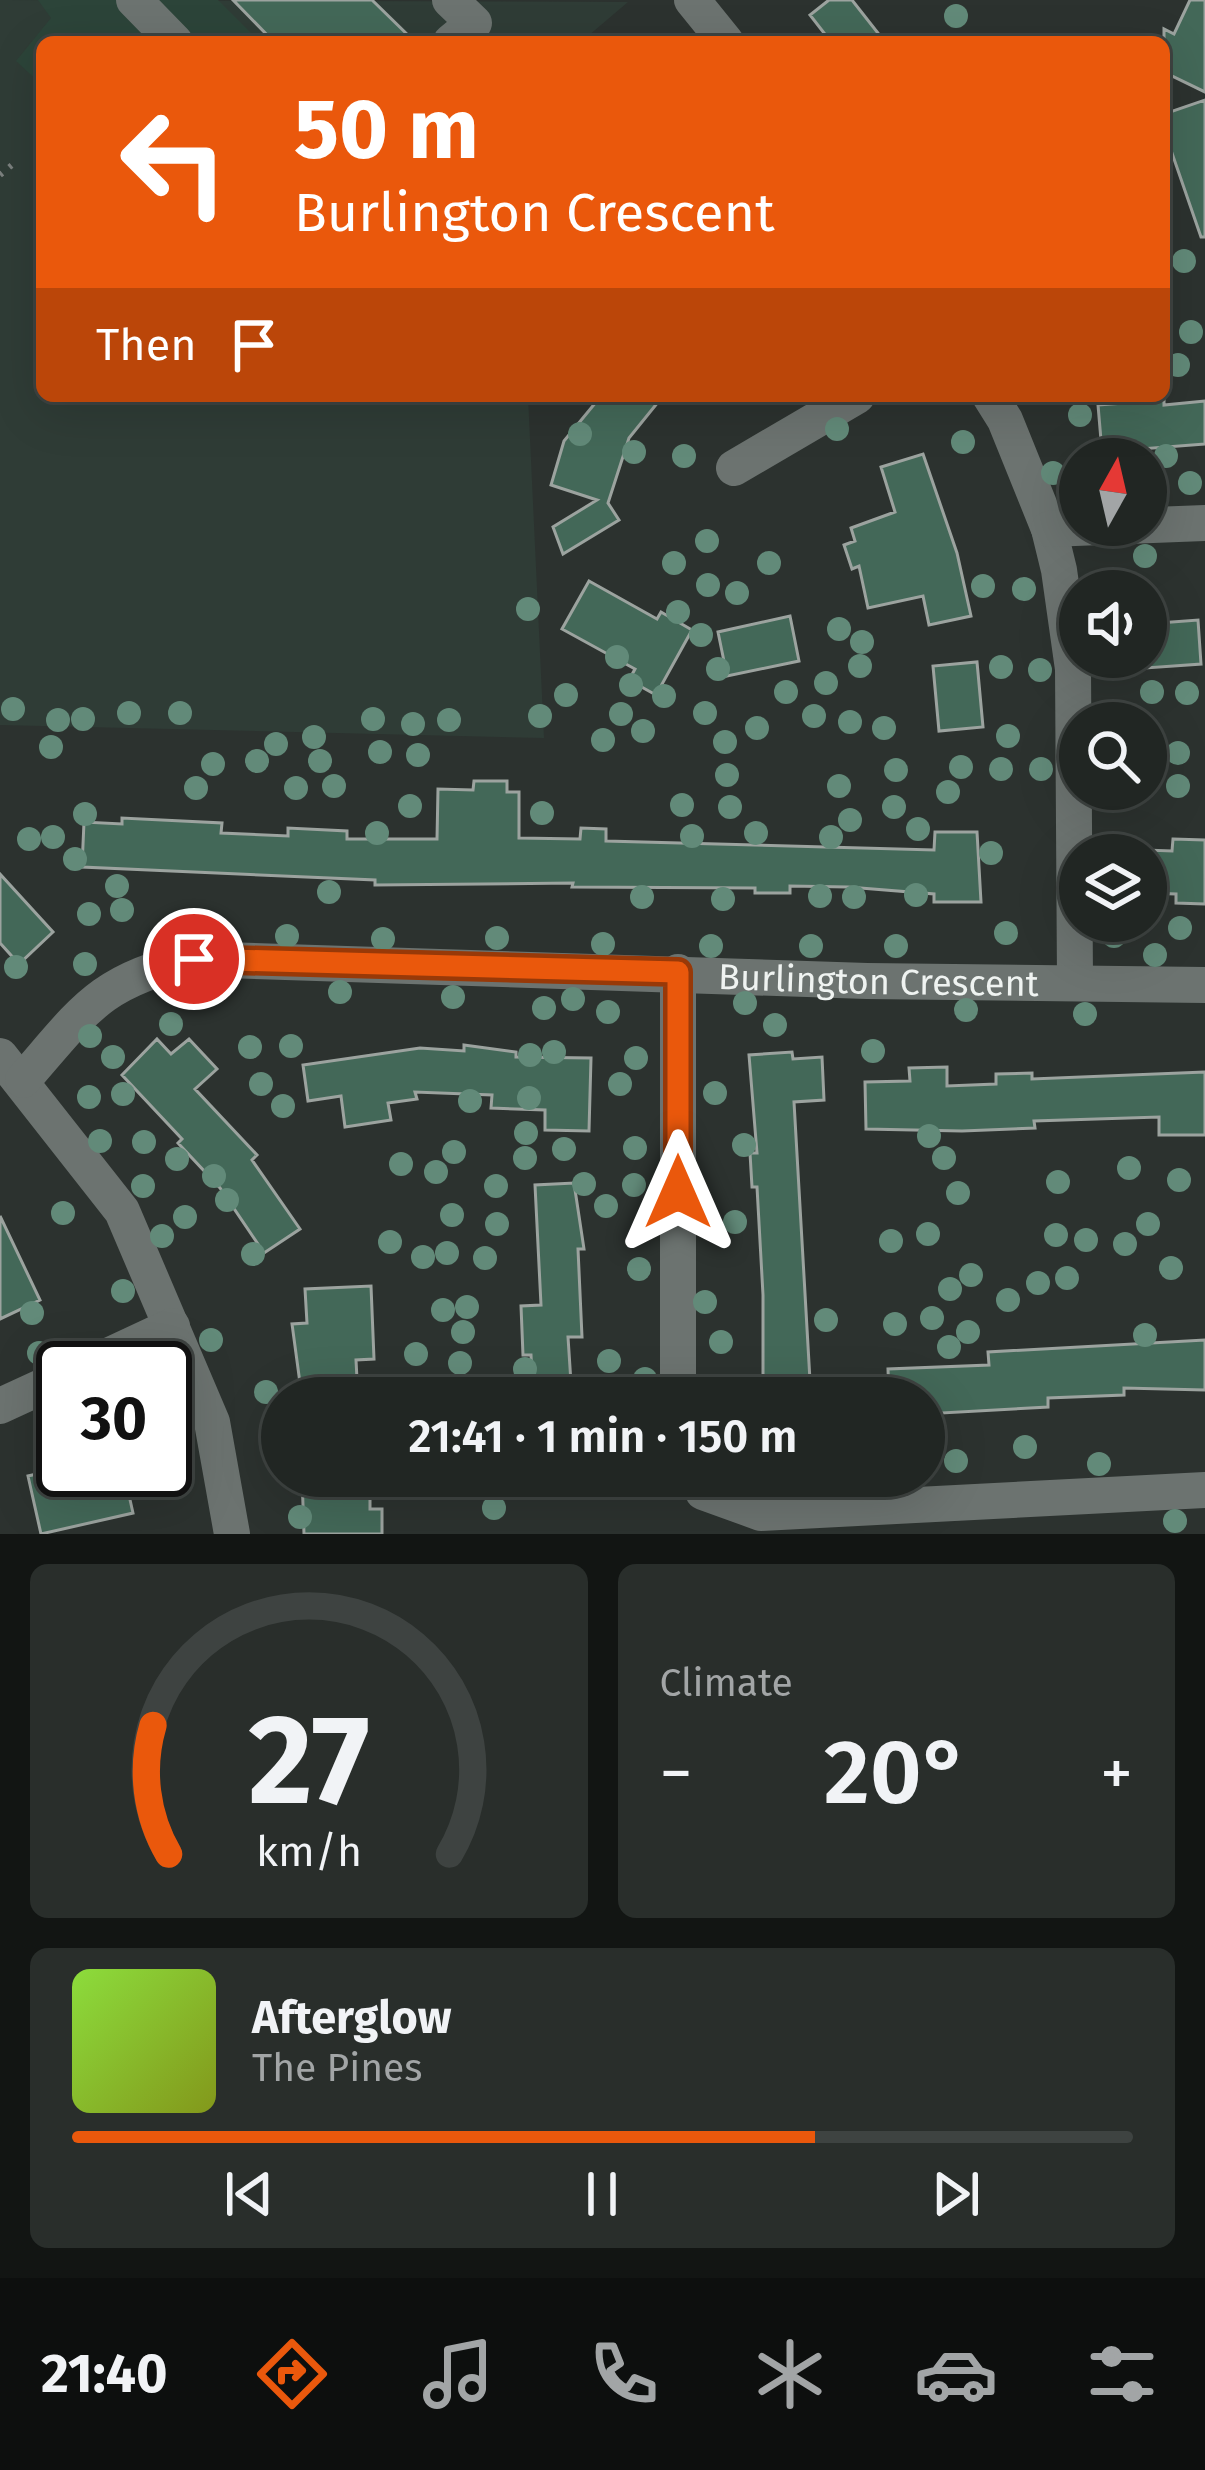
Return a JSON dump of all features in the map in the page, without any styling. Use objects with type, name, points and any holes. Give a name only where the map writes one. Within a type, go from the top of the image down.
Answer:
[{"type":"street","points":[[134,0],[169,36]]},
{"type":"street","points":[[450,0],[473,23],[458,36]]},
{"type":"street","points":[[734,468],[847,402]]},
{"type":"street","points":[[994,402],[1049,530],[1073,669],[1075,980]]},
{"type":"street","points":[[1049,530],[1205,524]]},
{"type":"street","name":"Burlington Crescent","points":[[12,1068],[134,973],[194,959],[867,981],[1205,985]]},
{"type":"street","points":[[678,972],[678,1377]]},
{"type":"street","points":[[12,1068],[122,1210],[212,1422],[232,1534]]},
{"type":"street","points":[[140,1341],[172,1326]]},
{"type":"street","points":[[0,1406],[36,1389]]},
{"type":"street","points":[[717,1497],[761,1513],[1205,1490]]},
{"type":"path","points":[[0,175],[12,165]]},
{"type":"shaded area","points":[[0,0],[628,2],[588,36],[36,36],[36,402],[528,402],[544,738],[0,725]]},
{"type":"green space","points":[[38,0],[218,0],[254,36],[36,36],[51,18]]},
{"type":"green space","points":[[36,36],[36,79],[16,61]]},
{"type":"building","points":[[233,0],[372,0],[409,36],[268,36]]},
{"type":"building","points":[[829,0],[852,0],[880,36],[826,36],[810,15]]},
{"type":"building","points":[[1190,0],[1205,0],[1205,92],[1170,75],[1170,36],[1164,36],[1164,29],[1174,34]]},
{"type":"building","points":[[1205,100],[1205,237],[1201,237],[1170,147],[1170,112]]},
{"type":"building","points":[[1205,401],[1205,444],[1167,447],[1167,438],[1101,438],[1098,405]]},
{"type":"building","points":[[596,402],[658,402],[629,438],[608,503],[619,520],[563,554],[553,527],[597,500],[551,485],[564,441]]},
{"type":"building","points":[[923,454],[957,553],[971,616],[929,625],[923,596],[868,608],[859,566],[852,569],[844,545],[855,541],[851,528],[895,512],[881,467]]},
{"type":"building","points":[[589,581],[657,619],[661,612],[692,630],[656,695],[629,680],[635,669],[562,629]]},
{"type":"building","points":[[790,616],[799,661],[727,676],[718,632]]},
{"type":"building","points":[[1198,620],[1201,664],[1167,666],[1167,622]]},
{"type":"building","points":[[977,662],[983,727],[939,731],[933,666]]},
{"type":"building","points":[[474,781],[507,781],[507,792],[519,792],[519,838],[580,839],[581,828],[606,829],[606,841],[934,850],[935,832],[977,832],[981,902],[934,902],[934,894],[848,887],[790,886],[790,893],[755,893],[755,888],[572,887],[573,883],[375,885],[375,880],[82,867],[84,822],[122,824],[122,818],[222,823],[221,833],[288,836],[288,828],[347,831],[347,839],[437,839],[438,789],[473,790]]},
{"type":"building","points":[[1173,839],[1205,840],[1205,904],[1176,903],[1176,894],[1167,894],[1167,851],[1172,851]]},
{"type":"building","points":[[0,874],[53,932],[19,964],[0,943]]},
{"type":"building","points":[[157,1039],[171,1054],[189,1039],[217,1069],[195,1089],[257,1155],[252,1160],[300,1229],[264,1253],[220,1188],[178,1143],[182,1139],[122,1075]]},
{"type":"building","points":[[464,1045],[516,1052],[516,1057],[591,1058],[589,1131],[545,1130],[545,1110],[491,1108],[492,1095],[415,1092],[417,1099],[388,1103],[391,1120],[345,1127],[341,1096],[308,1101],[303,1065],[420,1048],[464,1051]]},
{"type":"building","points":[[792,1052],[793,1059],[822,1057],[824,1100],[794,1102],[810,1377],[763,1377],[757,1187],[752,1187],[750,1153],[757,1153],[749,1055]]},
{"type":"building","points":[[947,1067],[947,1086],[996,1084],[996,1074],[1032,1073],[1032,1079],[1205,1072],[1205,1135],[1159,1135],[1159,1117],[1034,1121],[1035,1128],[962,1131],[866,1129],[865,1082],[910,1081],[909,1068]]},
{"type":"building","points":[[574,1183],[584,1249],[578,1249],[582,1337],[568,1337],[571,1377],[532,1377],[531,1355],[523,1355],[521,1306],[541,1305],[535,1185]]},
{"type":"building","points":[[0,1216],[40,1300],[0,1319]]},
{"type":"building","points":[[371,1286],[374,1359],[356,1360],[357,1377],[299,1377],[292,1324],[307,1323],[305,1289]]},
{"type":"building","points":[[1205,1340],[1205,1390],[1124,1388],[1124,1395],[1048,1398],[1048,1407],[945,1413],[945,1377],[888,1377],[888,1369],[989,1365],[988,1352]]},
{"type":"building","points":[[36,1474],[36,1497],[129,1497],[133,1513],[41,1534],[28,1476]]},
{"type":"building","points":[[303,1497],[370,1497],[370,1509],[382,1509],[382,1534],[304,1534]]},
{"type":"route","points":[[194,959],[678,972],[678,1192]]}]
